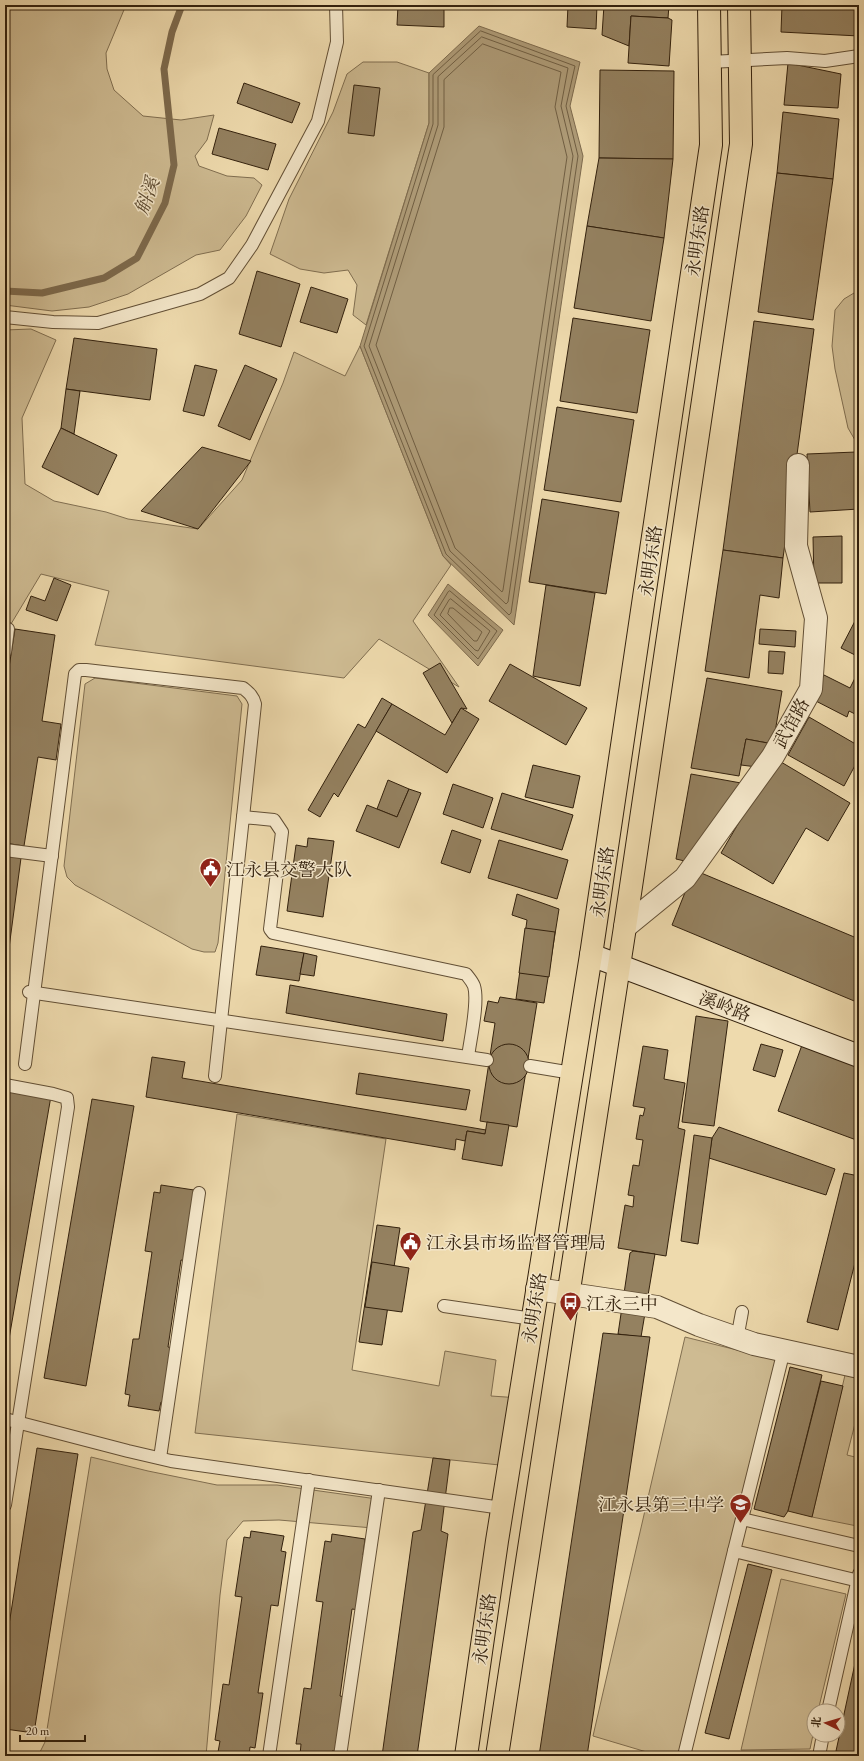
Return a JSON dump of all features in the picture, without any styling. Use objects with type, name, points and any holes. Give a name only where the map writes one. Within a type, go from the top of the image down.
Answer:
[{"type":"main road","name":"永明东路","points":[[466,1756],[502,1508],[591,955],[711,145],[709,5]]},
{"type":"main road","name":"永明东路","points":[[497,1756],[625,927],[741,144],[739,5]]},
{"type":"street","name":"武馆路","points":[[625,927],[685,878],[773,756],[810,689],[816,618],[796,546],[798,465]]},
{"type":"street","name":"溪岭路","points":[[591,955],[859,1056]]},
{"type":"street","points":[[537,1288],[657,1307],[699,1326],[737,1339],[859,1367]]},
{"type":"lane","points":[[5,317],[53,322],[98,323],[200,294],[229,278],[256,239],[318,121],[337,42],[336,5]]},
{"type":"lane","points":[[710,62],[787,58],[825,62],[859,56]]},
{"type":"lane","points":[[5,652],[8,629]]},
{"type":"lane","points":[[25,1064],[32,992],[52,856],[75,674],[79,670],[243,688],[254,698],[255,704],[214,1076]]},
{"type":"lane","points":[[243,817],[274,820],[282,832],[270,929],[273,933],[466,974],[472,980],[475,988],[475,1007],[468,1057]]},
{"type":"lane","points":[[5,850],[52,856]]},
{"type":"lane","points":[[32,992],[487,1060]]},
{"type":"lane","points":[[530,1066],[572,1073]]},
{"type":"lane","points":[[5,1085],[54,1094],[66,1098],[68,1107],[5,1505]]},
{"type":"lane","points":[[160,1458],[199,1193]]},
{"type":"lane","points":[[444,1306],[533,1319]]},
{"type":"lane","points":[[737,1339],[742,1312]]},
{"type":"lane","points":[[684,1756],[784,1350]]},
{"type":"lane","points":[[5,1419],[160,1458],[502,1508]]},
{"type":"lane","points":[[269,1756],[309,1480]]},
{"type":"lane","points":[[340,1756],[379,1490]]},
{"type":"lane","points":[[742,1519],[859,1546]]},
{"type":"lane","points":[[734,1551],[858,1578],[830,1703]]},
{"type":"lane","points":[[819,1756],[821,1743]]},
{"type":"shaded area","points":[[5,5],[126,5],[106,53],[107,69],[114,90],[143,116],[181,120],[214,115],[207,140],[195,156],[199,166],[227,176],[254,178],[262,185],[246,216],[220,250],[196,255],[128,294],[89,307],[52,311],[5,305]]},
{"type":"shaded area","points":[[363,62],[397,62],[429,73],[429,123],[366,325],[353,315],[357,285],[348,270],[324,273],[300,269],[270,254],[289,199],[333,112],[347,74]]},
{"type":"shaded area","points":[[859,290],[859,447],[848,428],[835,369],[832,346],[835,310],[844,299]]},
{"type":"shaded area","points":[[31,329],[56,340],[22,418],[25,484],[54,501],[106,512],[128,519],[198,529],[242,480],[283,383],[294,352],[345,376],[360,346],[443,556],[451,565],[413,621],[459,687],[379,639],[344,678],[95,645],[109,591],[41,574],[8,629],[5,629],[5,330]]},
{"type":"shaded area","points":[[95,678],[237,696],[242,704],[218,943],[215,952],[204,952],[192,949],[75,885],[67,877],[64,866],[85,684]]},
{"type":"shaded area","points":[[237,1114],[386,1139],[352,1370],[439,1386],[445,1351],[496,1360],[491,1396],[520,1398],[509,1466],[195,1433]]},
{"type":"shaded area","points":[[685,1337],[781,1361],[684,1756],[660,1756],[593,1736]]},
{"type":"shaded area","points":[[845,1375],[859,1379],[859,1408],[847,1455],[859,1458],[859,1519],[857,1526],[812,1517]]},
{"type":"shaded area","points":[[91,1457],[148,1471],[217,1485],[277,1485],[377,1499],[373,1528],[279,1520],[243,1521],[227,1540],[220,1595],[206,1756],[38,1756],[45,1742]]},
{"type":"shaded area","points":[[781,1579],[846,1594],[820,1703],[806,1703],[806,1743],[811,1743],[810,1749],[741,1750]]},
{"type":"water","points":[[479,26],[580,62],[570,106],[583,156],[514,625],[443,556],[360,346],[429,123],[429,73]]},
{"type":"water","points":[[448,584],[503,630],[478,666],[428,615]]},
{"type":"building","points":[[398,5],[444,5],[444,27],[397,25]]},
{"type":"building","points":[[568,5],[597,5],[596,29],[567,27]]},
{"type":"building","points":[[604,5],[669,5],[668,18],[631,16],[629,46],[602,35]]},
{"type":"building","points":[[782,5],[859,5],[859,36],[781,32]]},
{"type":"building","points":[[631,16],[668,18],[672,20],[669,66],[628,63]]},
{"type":"building","points":[[788,63],[841,74],[838,108],[784,105]]},
{"type":"building","points":[[600,70],[674,71],[673,159],[599,158]]},
{"type":"building","points":[[244,83],[300,103],[292,123],[237,103]]},
{"type":"building","points":[[354,85],[380,88],[374,136],[348,133]]},
{"type":"building","points":[[783,112],[839,119],[833,179],[777,173]]},
{"type":"building","points":[[219,128],[276,144],[268,170],[212,154]]},
{"type":"building","points":[[599,158],[673,159],[664,238],[587,226]]},
{"type":"building","points":[[777,173],[833,179],[813,320],[758,312]]},
{"type":"building","points":[[587,226],[664,238],[651,321],[574,308]]},
{"type":"building","points":[[257,271],[300,284],[281,347],[239,334]]},
{"type":"building","points":[[311,287],[348,299],[337,333],[300,322]]},
{"type":"building","points":[[573,318],[650,330],[637,413],[560,401]]},
{"type":"building","points":[[754,321],[814,329],[783,558],[723,550]]},
{"type":"building","points":[[74,338],[157,349],[150,400],[66,389]]},
{"type":"building","points":[[195,365],[217,370],[204,416],[183,411]]},
{"type":"building","points":[[245,365],[277,379],[250,440],[218,426]]},
{"type":"building","points":[[66,389],[80,391],[74,434],[61,428]]},
{"type":"building","points":[[557,407],[634,420],[621,502],[544,490]]},
{"type":"building","points":[[61,428],[117,455],[98,495],[42,467]]},
{"type":"building","points":[[202,447],[251,461],[198,529],[141,511]]},
{"type":"building","points":[[856,452],[859,509],[810,512],[807,454]]},
{"type":"building","points":[[542,499],[619,512],[606,594],[529,582]]},
{"type":"building","points":[[842,536],[842,583],[814,583],[813,537]]},
{"type":"building","points":[[723,550],[783,558],[779,598],[760,595],[749,678],[705,671]]},
{"type":"building","points":[[54,578],[71,585],[57,621],[26,610],[31,596],[45,601]]},
{"type":"building","points":[[546,585],[595,593],[580,686],[533,676]]},
{"type":"building","points":[[855,621],[859,623],[859,657],[841,648]]},
{"type":"building","points":[[15,629],[55,635],[42,721],[61,724],[56,760],[38,757],[24,846],[5,843],[5,693]]},
{"type":"building","points":[[760,629],[796,631],[795,647],[759,644]]},
{"type":"building","points":[[769,651],[785,652],[783,674],[768,673]]},
{"type":"building","points":[[440,663],[467,709],[461,708],[452,723],[423,673]]},
{"type":"building","points":[[510,664],[587,708],[566,745],[489,701]]},
{"type":"building","points":[[859,670],[859,716],[849,711],[847,717],[812,699],[824,675],[850,688]]},
{"type":"building","points":[[707,678],[782,691],[773,744],[746,739],[739,776],[691,768]]},
{"type":"building","points":[[382,698],[392,704],[338,797],[334,793],[320,817],[308,810],[358,724],[365,728]]},
{"type":"building","points":[[392,704],[445,735],[461,708],[479,719],[447,773],[376,731]]},
{"type":"building","points":[[809,717],[859,746],[859,758],[844,786],[788,755]]},
{"type":"building","points":[[746,739],[773,744],[757,767],[741,765]]},
{"type":"building","points":[[776,759],[850,803],[828,841],[806,828],[773,884],[721,853]]},
{"type":"building","points":[[533,765],[580,776],[573,808],[525,797]]},
{"type":"building","points":[[691,774],[741,783],[689,862],[676,859]]},
{"type":"building","points":[[388,780],[409,789],[397,817],[377,809]]},
{"type":"building","points":[[453,784],[493,798],[483,828],[443,814]]},
{"type":"building","points":[[409,789],[421,793],[399,848],[356,831],[367,805],[397,817]]},
{"type":"building","points":[[502,793],[573,815],[562,850],[491,829]]},
{"type":"building","points":[[452,830],[481,840],[470,873],[441,863]]},
{"type":"building","points":[[308,838],[334,841],[323,917],[287,911],[296,845],[307,847]]},
{"type":"building","points":[[499,840],[568,860],[557,899],[488,878]]},
{"type":"building","points":[[5,856],[21,858],[5,978]]},
{"type":"building","points":[[694,870],[859,939],[859,1003],[672,925]]},
{"type":"building","points":[[517,894],[559,909],[544,1003],[516,999],[527,920],[512,915]]},
{"type":"building","points":[[525,928],[555,932],[549,977],[519,973]]},
{"type":"building","points":[[261,946],[304,953],[299,981],[256,975]]},
{"type":"building","points":[[304,953],[317,956],[314,976],[300,974]]},
{"type":"building","points":[[290,985],[447,1014],[443,1041],[286,1013]]},
{"type":"building","points":[[500,997],[537,1003],[517,1127],[480,1121],[495,1023],[484,1021],[488,1001],[498,1003]]},
{"type":"building","points":[[696,1016],[728,1021],[714,1126],[682,1122]]},
{"type":"building","points":[[509,1044],[517,1046],[523,1050],[527,1056],[529,1064],[527,1072],[523,1078],[517,1082],[509,1084],[501,1082],[495,1078],[491,1072],[489,1064],[491,1056],[495,1050],[501,1046]]},
{"type":"building","points":[[761,1044],[783,1050],[775,1077],[753,1070]]},
{"type":"building","points":[[802,1045],[859,1066],[859,1141],[778,1111]]},
{"type":"building","points":[[643,1046],[668,1050],[664,1079],[685,1083],[678,1128],[685,1130],[666,1256],[618,1248],[625,1205],[633,1207],[634,1196],[628,1195],[633,1165],[639,1166],[643,1140],[636,1139],[640,1115],[643,1116],[645,1108],[633,1106]]},
{"type":"building","points":[[152,1057],[185,1062],[182,1078],[486,1130],[485,1134],[467,1131],[465,1141],[456,1139],[455,1150],[146,1097]]},
{"type":"building","points":[[359,1073],[470,1090],[466,1110],[356,1094]]},
{"type":"building","points":[[9,1089],[51,1096],[5,1362],[5,1114]]},
{"type":"building","points":[[92,1099],[134,1106],[86,1386],[44,1378]]},
{"type":"building","points":[[487,1122],[509,1125],[502,1166],[462,1159],[467,1131],[485,1134]]},
{"type":"building","points":[[719,1127],[835,1169],[826,1195],[709,1158],[712,1138]]},
{"type":"building","points":[[694,1135],[712,1138],[698,1244],[681,1241]]},
{"type":"building","points":[[844,1173],[859,1176],[859,1247],[838,1330],[807,1322]]},
{"type":"building","points":[[161,1185],[194,1190],[188,1261],[181,1260],[168,1347],[173,1348],[166,1402],[161,1402],[159,1411],[128,1406],[130,1395],[125,1394],[133,1339],[139,1339],[152,1252],[145,1251],[154,1192],[160,1193]]},
{"type":"building","points":[[377,1225],[400,1228],[382,1345],[359,1342]]},
{"type":"building","points":[[633,1251],[655,1254],[641,1337],[618,1334],[630,1253]]},
{"type":"building","points":[[372,1262],[409,1268],[402,1312],[365,1307]]},
{"type":"building","points":[[603,1333],[650,1337],[587,1756],[539,1756]]},
{"type":"building","points":[[790,1367],[822,1375],[788,1511],[784,1517],[754,1509]]},
{"type":"building","points":[[821,1381],[843,1386],[812,1517],[788,1511]]},
{"type":"building","points":[[37,1448],[78,1454],[34,1733],[5,1729],[5,1650]]},
{"type":"building","points":[[433,1458],[450,1460],[441,1531],[448,1534],[417,1756],[382,1756],[413,1532],[421,1530]]},
{"type":"building","points":[[251,1531],[284,1536],[281,1551],[286,1552],[278,1606],[271,1605],[258,1693],[263,1693],[255,1748],[250,1747],[249,1756],[218,1752],[220,1741],[215,1740],[223,1684],[229,1685],[242,1597],[235,1596],[244,1537],[250,1538]]},
{"type":"building","points":[[332,1534],[365,1539],[363,1555],[367,1555],[359,1610],[352,1609],[340,1696],[345,1697],[337,1751],[332,1751],[331,1756],[303,1756],[300,1755],[301,1744],[296,1744],[304,1688],[311,1689],[323,1602],[316,1601],[325,1541],[331,1542]]},
{"type":"building","points":[[748,1564],[772,1570],[729,1739],[705,1733]]},
{"type":"building","points":[[859,1645],[859,1756],[836,1751],[838,1743],[846,1743],[846,1705]]},
{"type":"waterway","name":"斛溪","points":[[5,291],[42,293],[104,278],[137,258],[165,203],[174,165],[164,69],[172,32],[182,5]]},
{"type":"place","name":"江永县交警大队","points":[[210,888]]},
{"type":"place","name":"江永县市场监督管理局","points":[[410,1262]]},
{"type":"place","name":"江永三中","points":[[570,1322]]},
{"type":"place","name":"江永县第三中学","points":[[740,1524]]}]
